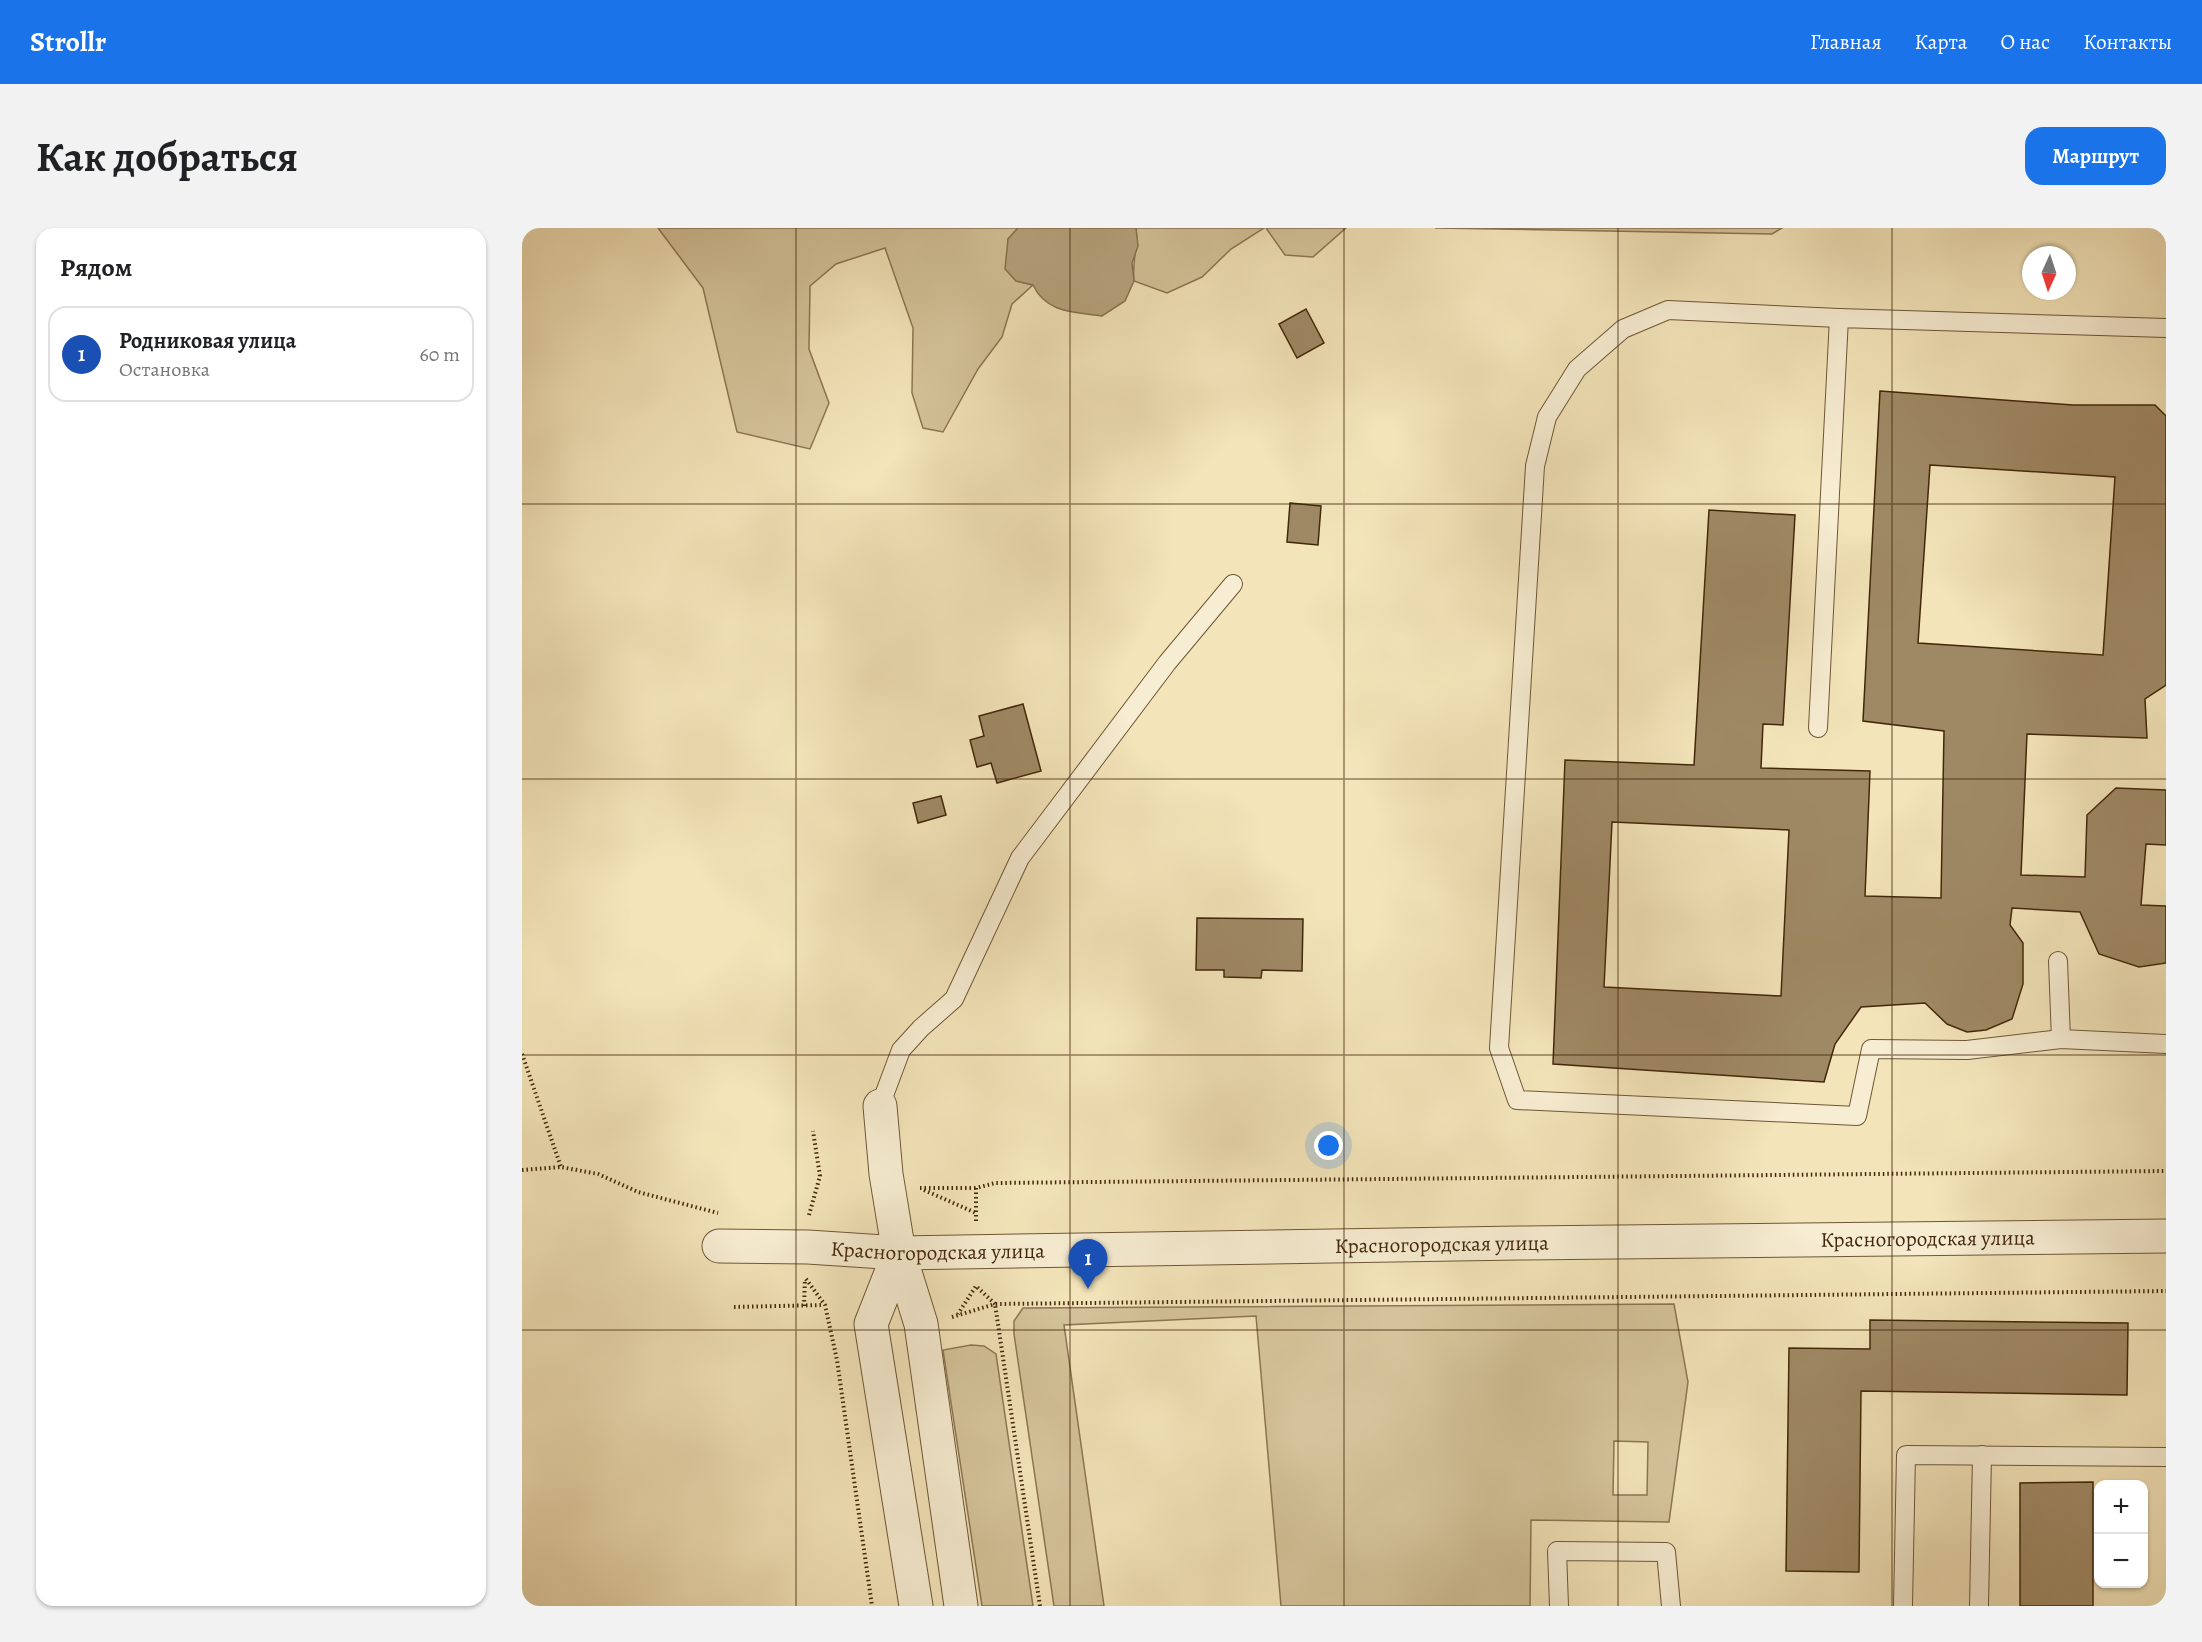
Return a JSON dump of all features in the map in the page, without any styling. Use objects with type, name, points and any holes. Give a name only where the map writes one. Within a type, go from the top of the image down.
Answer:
[{"type":"street","points":[[880,1106],[886,1173],[899,1253],[921,1324],[962,1606]]},
{"type":"street","name":"Красногородская улица","points":[[722,1230],[808,1247],[899,1253],[2166,1236]]},
{"type":"street","points":[[899,1253],[871,1324],[916,1606]]},
{"type":"lane","points":[[2166,328],[1839,318],[1668,310],[1623,329],[1577,369],[1547,417],[1535,466],[1499,1048],[1517,1100],[1857,1116],[1871,1049],[1967,1050],[2061,1039],[2166,1044]]},
{"type":"lane","points":[[1818,728],[1839,318]]},
{"type":"lane","points":[[880,1106],[901,1050],[921,1028],[954,999],[1020,858],[1167,663],[1233,584]]},
{"type":"lane","points":[[2058,961],[2061,1039]]},
{"type":"lane","points":[[1903,1606],[1906,1455],[2166,1457]]},
{"type":"lane","points":[[1979,1606],[1982,1455]]},
{"type":"lane","points":[[1559,1606],[1557,1551],[1666,1552],[1671,1606]]},
{"type":"path","points":[[522,1054],[561,1167]]},
{"type":"path","points":[[800,1215],[811,1215],[820,1176],[813,1131]]},
{"type":"path","points":[[522,1170],[561,1167],[597,1174],[722,1230]]},
{"type":"path","points":[[920,1188],[976,1188],[995,1183],[2166,1171]]},
{"type":"path","points":[[919,1180],[920,1188]]},
{"type":"path","points":[[920,1188],[976,1213]]},
{"type":"path","points":[[976,1188],[976,1226]]},
{"type":"path","points":[[804,1306],[805,1279],[825,1305],[837,1360],[872,1606]]},
{"type":"path","points":[[958,1314],[975,1286],[995,1304],[1040,1606]]},
{"type":"path","points":[[950,1319],[958,1314],[995,1304],[2166,1291]]},
{"type":"path","points":[[734,1307],[825,1305]]},
{"type":"shaded area","points":[[658,228],[1018,228],[1008,239],[1016,281],[1033,285],[1012,304],[1002,337],[978,369],[943,432],[923,428],[912,393],[913,328],[885,248],[836,264],[810,286],[809,349],[829,403],[810,449],[737,432],[703,288]]},
{"type":"shaded area","points":[[1018,228],[1136,228],[1138,246],[1132,263],[1134,281],[1125,301],[1102,316],[1062,310],[1045,301],[1033,285],[1016,281],[1005,269],[1008,239]]},
{"type":"shaded area","points":[[1136,228],[1264,228],[1231,249],[1202,277],[1167,293],[1134,281]]},
{"type":"shaded area","points":[[1266,228],[1346,228],[1313,257],[1285,255]]},
{"type":"shaded area","points":[[1435,228],[1782,228],[1772,234]]},
{"type":"shaded area","points":[[1674,1304],[1688,1382],[1669,1522],[1531,1520],[1530,1606],[1281,1606],[1256,1316],[1064,1325],[1104,1606],[1054,1606],[1014,1334],[1014,1321],[1023,1308]],"holes":[[[1614,1441],[1648,1442],[1647,1495],[1613,1495]]]},
{"type":"shaded area","points":[[971,1345],[984,1346],[996,1354],[1033,1606],[982,1606],[943,1350]]},
{"type":"building","points":[[1306,309],[1324,343],[1297,358],[1279,324]]},
{"type":"building","points":[[1880,391],[2073,405],[2155,405],[2166,416],[2166,685],[2145,699],[2147,738],[2027,734],[2021,875],[2085,877],[2087,815],[2116,788],[2166,790],[2166,845],[2146,844],[2141,905],[2166,906],[2166,963],[2139,967],[2099,954],[2080,912],[2012,908],[2010,925],[2023,943],[2023,984],[2012,1019],[1986,1030],[1967,1032],[1947,1024],[1925,1003],[1861,1007],[1835,1044],[1824,1082],[1553,1064],[1565,760],[1694,765],[1709,510],[1795,515],[1783,725],[1763,724],[1761,768],[1870,771],[1865,896],[1941,898],[1944,731],[1863,721]],"holes":[[[1930,465],[2115,477],[2103,655],[1918,643]],[[1612,822],[1789,830],[1781,996],[1604,987]]]},
{"type":"building","points":[[1290,503],[1321,506],[1318,545],[1287,542]]},
{"type":"building","points":[[1023,704],[1041,771],[997,783],[991,763],[977,767],[970,740],[984,736],[979,716]]},
{"type":"building","points":[[941,796],[946,815],[918,823],[913,803]]},
{"type":"building","points":[[1197,918],[1303,919],[1302,971],[1262,970],[1261,978],[1224,977],[1224,970],[1196,970]]},
{"type":"building","points":[[1870,1320],[2128,1323],[2127,1395],[1861,1391],[1859,1572],[1786,1571],[1789,1348],[1870,1349]]},
{"type":"building","points":[[2093,1482],[2093,1606],[2020,1606],[2020,1483]]},
{"type":"place","name":"Родниковая улица","points":[[1088,1289]]}]
